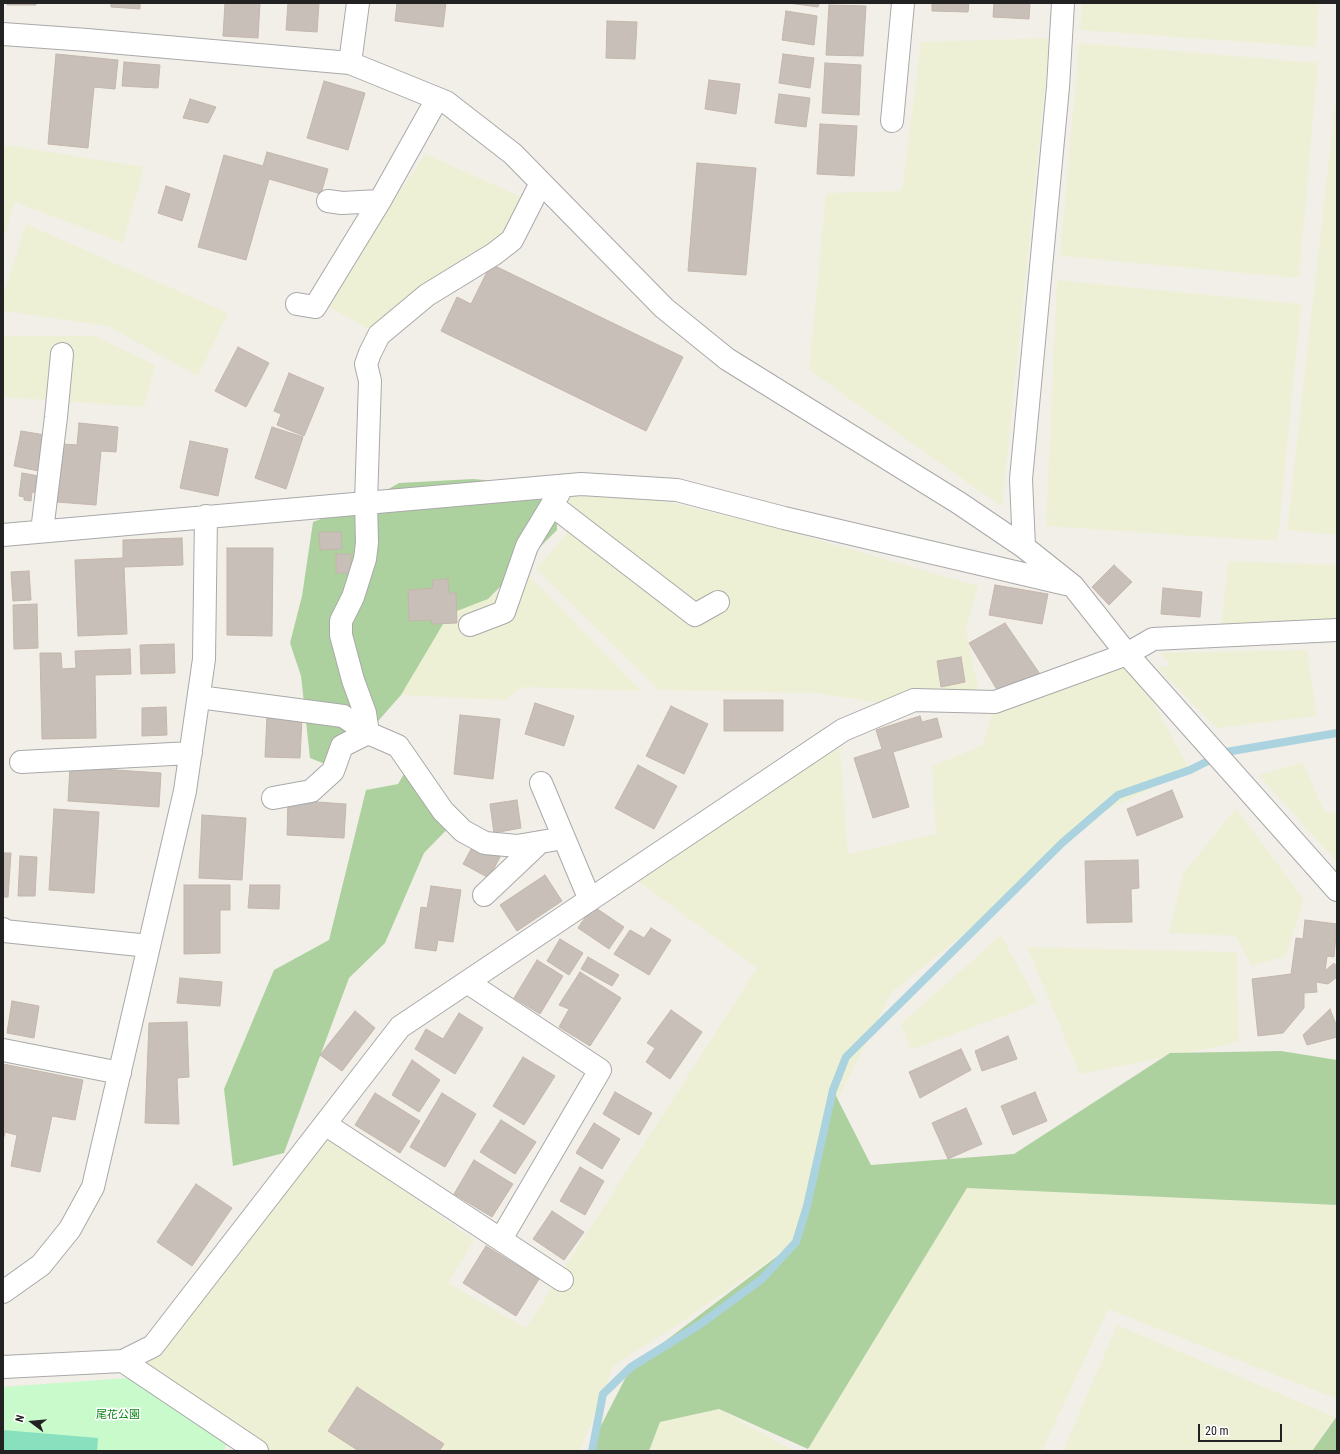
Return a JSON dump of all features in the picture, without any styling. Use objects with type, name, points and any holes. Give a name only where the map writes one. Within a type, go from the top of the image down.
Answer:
[{"type":"street","points":[[350,63],[358,3]]},
{"type":"street","points":[[892,121],[903,3]]},
{"type":"street","points":[[1024,547],[1021,479],[1058,87],[1063,3]]},
{"type":"street","points":[[3,34],[350,63],[446,102],[513,154],[664,308],[727,359],[959,503],[1024,547],[1073,586],[1127,654],[1337,890]]},
{"type":"street","points":[[297,304],[315,307],[379,201],[437,99]]},
{"type":"street","points":[[368,733],[365,713],[353,680],[341,635],[341,621],[353,596],[365,559],[367,543],[366,502],[370,381],[366,364],[379,335],[427,295],[494,254],[512,240],[541,183]]},
{"type":"street","points":[[328,201],[342,203],[379,201]]},
{"type":"street","points":[[42,531],[62,354]]},
{"type":"street","points":[[3,534],[581,484],[676,490],[784,518],[1073,586]]},
{"type":"street","points":[[470,626],[504,612],[527,546],[563,485]]},
{"type":"street","points":[[552,505],[695,615],[718,602]]},
{"type":"street","points":[[3,1292],[41,1265],[70,1229],[93,1187],[186,791],[204,660],[206,516]]},
{"type":"street","points":[[3,1367],[123,1361],[153,1346],[400,1027],[843,730],[914,700],[995,702],[1127,654],[1153,639],[1337,630]]},
{"type":"street","points":[[199,697],[343,716],[368,733],[398,746],[443,811],[463,831],[485,843],[517,846],[564,838]]},
{"type":"street","points":[[273,798],[311,791],[333,771],[342,746],[368,733]]},
{"type":"street","points":[[21,762],[191,753]]},
{"type":"street","points":[[541,783],[590,900]]},
{"type":"street","points":[[484,895],[540,842]]},
{"type":"street","points":[[3,929],[4,931],[149,946]]},
{"type":"street","points":[[467,982],[600,1070],[500,1240]]},
{"type":"street","points":[[3,1050],[120,1073]]},
{"type":"street","points":[[325,1124],[562,1280]]},
{"type":"street","points":[[123,1361],[257,1451]]},
{"type":"green space","points":[[1082,3],[1319,3],[1316,47],[1080,30]]},
{"type":"green space","points":[[1050,38],[1002,507],[809,370],[826,193],[902,191],[921,42]]},
{"type":"green space","points":[[1079,43],[1318,63],[1299,278],[1060,256]]},
{"type":"green space","points":[[1337,88],[1337,535],[1287,530]]},
{"type":"green space","points":[[12,146],[144,167],[123,243],[15,202],[3,240],[3,147]]},
{"type":"green space","points":[[425,154],[522,197],[493,251],[384,338],[324,304]]},
{"type":"green space","points":[[26,224],[228,313],[198,376],[108,326],[3,311],[3,296]]},
{"type":"green space","points":[[1057,280],[1301,304],[1278,540],[1255,540],[1046,526]]},
{"type":"green space","points":[[3,336],[95,336],[155,365],[144,407],[3,397]]},
{"type":"green space","points":[[473,479],[556,486],[557,530],[488,599],[449,614],[401,695],[365,736],[340,770],[310,758],[301,676],[290,643],[302,596],[313,522],[366,502],[399,483]]},
{"type":"green space","points":[[570,494],[650,498],[763,524],[978,586],[966,629],[981,702],[899,706],[817,693],[659,690],[536,569],[566,535]]},
{"type":"green space","points":[[1228,561],[1337,565],[1337,630],[1221,628]]},
{"type":"green space","points":[[526,572],[641,691],[523,687],[504,700],[401,695],[450,611],[488,599]]},
{"type":"green space","points":[[1307,650],[1317,716],[1217,728],[1157,667],[1171,666],[1161,653]]},
{"type":"green space","points":[[1127,654],[1190,770],[1084,821],[992,911],[891,993],[826,1123],[796,1242],[676,1326],[614,1365],[580,1451],[254,1451],[141,1372],[320,1131],[474,1240],[448,1283],[526,1328],[757,968],[628,874],[840,748],[848,854],[936,834],[932,766],[983,745],[995,702]]},
{"type":"green space","points":[[414,757],[461,815],[424,853],[385,943],[349,978],[284,1153],[233,1166],[224,1089],[274,970],[329,940],[366,790],[398,784]]},
{"type":"green space","points":[[1303,762],[1324,811],[1337,814],[1337,862],[1259,775]]},
{"type":"green space","points":[[1236,808],[1304,900],[1286,956],[1251,966],[1236,936],[1169,933],[1183,874]]},
{"type":"green space","points":[[1001,935],[1038,1003],[911,1050],[901,1024]]},
{"type":"green space","points":[[1027,947],[1237,952],[1239,1042],[1080,1074]]},
{"type":"green space","points":[[1281,1051],[1337,1060],[1337,1205],[967,1188],[808,1449],[719,1409],[660,1422],[649,1451],[588,1451],[631,1367],[796,1242],[833,1090],[871,1165],[1014,1154],[1170,1053]]},
{"type":"green space","points":[[967,1188],[1337,1205],[1337,1399],[1108,1309],[1042,1451],[811,1451],[808,1449]]},
{"type":"green space","points":[[1117,1325],[1335,1417],[1311,1451],[1063,1451]]},
{"type":"green space","name":"尾花公園","points":[[127,1378],[229,1434],[224,1451],[3,1451],[3,1387]]},
{"type":"green space","points":[[719,1409],[794,1451],[649,1451],[660,1422]]},
{"type":"green space","points":[[1337,1416],[1337,1451],[1312,1451]]},
{"type":"green space","points":[[3,1430],[98,1438],[97,1451],[3,1451]]},
{"type":"building","points":[[7,3],[36,3],[36,5],[7,5]]},
{"type":"building","points":[[111,3],[140,3],[140,9],[111,7]]},
{"type":"building","points":[[225,3],[260,3],[258,38],[223,36]]},
{"type":"building","points":[[288,3],[319,3],[317,32],[286,30]]},
{"type":"building","points":[[397,3],[446,3],[443,27],[395,21]]},
{"type":"building","points":[[788,3],[819,3],[818,7]]},
{"type":"building","points":[[932,3],[969,3],[968,12],[932,11]]},
{"type":"building","points":[[994,3],[1030,3],[1029,19],[993,17]]},
{"type":"building","points":[[829,5],[866,6],[863,56],[826,55]]},
{"type":"building","points":[[786,11],[817,16],[814,45],[782,40]]},
{"type":"building","points":[[607,21],[637,22],[635,59],[606,58]]},
{"type":"building","points":[[56,54],[118,60],[115,89],[94,87],[88,148],[48,144]]},
{"type":"building","points":[[783,54],[814,58],[810,88],[779,83]]},
{"type":"building","points":[[124,62],[160,65],[158,88],[122,86]]},
{"type":"building","points":[[825,63],[861,65],[859,115],[822,113]]},
{"type":"building","points":[[709,80],[740,84],[736,114],[705,109]]},
{"type":"building","points":[[324,81],[365,93],[348,150],[307,138]]},
{"type":"building","points":[[779,94],[810,98],[806,127],[775,123]]},
{"type":"building","points":[[190,99],[216,107],[208,123],[183,118]]},
{"type":"building","points":[[820,124],[857,126],[854,176],[817,174]]},
{"type":"building","points":[[267,152],[328,169],[321,194],[269,179],[246,260],[198,247],[224,155],[263,166]]},
{"type":"building","points":[[697,163],[756,168],[746,275],[688,271]]},
{"type":"building","points":[[166,186],[190,194],[182,221],[158,213]]},
{"type":"building","points":[[491,264],[683,357],[646,431],[441,331],[457,297],[471,304]]},
{"type":"building","points":[[238,347],[269,363],[246,407],[215,391]]},
{"type":"building","points":[[289,373],[324,388],[304,436],[277,425],[281,414],[274,411]]},
{"type":"building","points":[[79,423],[118,427],[116,452],[101,451],[96,505],[57,502],[63,444],[77,445]]},
{"type":"building","points":[[272,427],[303,437],[286,489],[255,478]]},
{"type":"building","points":[[21,431],[45,435],[39,471],[14,466]]},
{"type":"building","points":[[190,441],[228,449],[218,496],[180,488]]},
{"type":"building","points":[[22,473],[39,476],[37,493],[32,492],[31,501],[24,500],[24,497],[19,496]]},
{"type":"building","points":[[319,532],[341,532],[342,549],[320,550]]},
{"type":"building","points":[[182,538],[183,565],[124,567],[127,634],[78,636],[75,560],[123,558],[123,540]]},
{"type":"building","points":[[227,548],[273,548],[272,636],[227,635]]},
{"type":"building","points":[[336,554],[351,554],[350,573],[336,573]]},
{"type":"building","points":[[1114,565],[1132,582],[1109,605],[1092,587]]},
{"type":"building","points":[[29,571],[31,600],[13,601],[11,572]]},
{"type":"building","points":[[448,579],[449,593],[456,593],[457,623],[432,624],[431,620],[409,621],[408,590],[433,588],[432,580]]},
{"type":"building","points":[[995,585],[1048,594],[1042,624],[989,615]]},
{"type":"building","points":[[1163,588],[1202,592],[1200,617],[1161,614]]},
{"type":"building","points":[[37,604],[38,648],[14,649],[13,605]]},
{"type":"building","points":[[1005,623],[1040,674],[999,693],[969,643]]},
{"type":"building","points":[[174,644],[175,673],[141,674],[140,645]]},
{"type":"building","points":[[130,649],[131,674],[95,675],[96,738],[42,739],[40,653],[61,653],[62,669],[76,668],[75,651]]},
{"type":"building","points":[[961,657],[965,682],[941,687],[937,661]]},
{"type":"building","points":[[724,700],[783,700],[783,731],[724,731]]},
{"type":"building","points":[[535,703],[574,716],[564,746],[525,734]]},
{"type":"building","points":[[671,706],[708,724],[684,774],[646,756]]},
{"type":"building","points":[[166,707],[167,735],[142,736],[142,708]]},
{"type":"building","points":[[460,715],[500,719],[493,779],[454,774]]},
{"type":"building","points":[[267,716],[302,718],[300,758],[265,757]]},
{"type":"building","points":[[920,716],[922,722],[937,718],[942,737],[893,752],[909,807],[873,818],[854,758],[882,749],[876,730]]},
{"type":"building","points":[[638,765],[677,786],[654,829],[615,808]]},
{"type":"building","points":[[70,767],[161,773],[159,807],[68,801]]},
{"type":"building","points":[[1172,790],[1183,817],[1137,836],[1127,809]]},
{"type":"building","points":[[288,800],[346,804],[344,838],[287,835]]},
{"type":"building","points":[[517,800],[521,828],[494,833],[490,804]]},
{"type":"building","points":[[54,809],[99,812],[94,893],[49,890]]},
{"type":"building","points":[[202,815],[246,818],[242,880],[199,878]]},
{"type":"building","points":[[475,842],[501,855],[489,878],[463,864]]},
{"type":"building","points":[[3,853],[11,853],[8,897],[3,897]]},
{"type":"building","points":[[20,856],[37,857],[35,896],[18,896]]},
{"type":"building","points":[[1138,860],[1139,888],[1131,889],[1132,922],[1087,923],[1085,861]]},
{"type":"building","points":[[545,875],[562,901],[517,931],[500,905]]},
{"type":"building","points":[[184,885],[230,885],[230,910],[220,910],[220,953],[184,954]]},
{"type":"building","points":[[250,885],[280,885],[279,909],[248,908]]},
{"type":"building","points":[[431,886],[461,890],[453,942],[438,940],[436,951],[415,948],[421,907],[427,908]]},
{"type":"building","points":[[593,906],[624,927],[609,949],[578,928]]},
{"type":"building","points":[[1305,920],[1337,924],[1334,957],[1327,956],[1325,971],[1334,963],[1337,967],[1337,977],[1328,984],[1316,982],[1317,992],[1304,993],[1304,1008],[1283,1033],[1258,1036],[1252,979],[1291,974],[1296,938],[1303,939]]},
{"type":"building","points":[[651,928],[671,940],[649,975],[614,954],[630,930],[644,938]]},
{"type":"building","points":[[560,939],[583,953],[569,975],[547,961]]},
{"type":"building","points":[[588,957],[619,975],[612,986],[581,969]]},
{"type":"building","points":[[537,960],[563,976],[540,1014],[514,998]]},
{"type":"building","points":[[580,972],[621,998],[590,1046],[559,1027],[569,1009],[559,1005]]},
{"type":"building","points":[[180,978],[222,982],[220,1006],[177,1003]]},
{"type":"building","points":[[12,1001],[39,1006],[34,1038],[7,1033]]},
{"type":"building","points":[[1330,1009],[1337,1027],[1337,1037],[1307,1045],[1303,1035]]},
{"type":"building","points":[[671,1010],[702,1032],[670,1079],[646,1062],[655,1048],[647,1043]]},
{"type":"building","points":[[355,1011],[375,1028],[342,1071],[320,1055]]},
{"type":"building","points":[[459,1013],[483,1028],[455,1074],[415,1049],[426,1029],[443,1039]]},
{"type":"building","points":[[187,1022],[189,1077],[177,1078],[179,1124],[145,1123],[149,1023]]},
{"type":"building","points":[[1008,1036],[1017,1059],[982,1071],[975,1051]]},
{"type":"building","points":[[961,1049],[971,1070],[920,1098],[909,1072]]},
{"type":"building","points":[[523,1057],[555,1076],[524,1125],[493,1106]]},
{"type":"building","points":[[412,1060],[440,1080],[419,1112],[392,1095]]},
{"type":"building","points":[[3,1064],[83,1080],[75,1120],[52,1116],[40,1172],[11,1166],[17,1135],[5,1132],[3,1141]]},
{"type":"building","points":[[615,1092],[652,1113],[639,1135],[603,1114]]},
{"type":"building","points":[[1035,1092],[1047,1121],[1013,1135],[1001,1106]]},
{"type":"building","points":[[375,1093],[420,1121],[400,1153],[355,1125]]},
{"type":"building","points":[[442,1093],[476,1114],[445,1167],[410,1147]]},
{"type":"building","points":[[966,1108],[982,1144],[948,1159],[932,1123]]},
{"type":"building","points":[[501,1120],[536,1142],[515,1174],[480,1152]]},
{"type":"building","points":[[594,1123],[620,1139],[602,1169],[576,1153]]},
{"type":"building","points":[[474,1160],[513,1184],[492,1217],[454,1194]]},
{"type":"building","points":[[580,1167],[604,1181],[585,1215],[560,1201]]},
{"type":"building","points":[[196,1184],[232,1208],[192,1266],[157,1242]]},
{"type":"building","points":[[552,1211],[584,1232],[564,1260],[533,1239]]},
{"type":"building","points":[[486,1246],[539,1279],[516,1316],[463,1283]]},
{"type":"building","points":[[357,1387],[444,1444],[439,1451],[359,1451],[328,1431]]},
{"type":"waterway","points":[[592,1451],[603,1394],[631,1367],[699,1325],[762,1279],[796,1242],[807,1206],[833,1090],[846,1057],[1062,843],[1118,795],[1190,770],[1226,752],[1337,733]]}]
